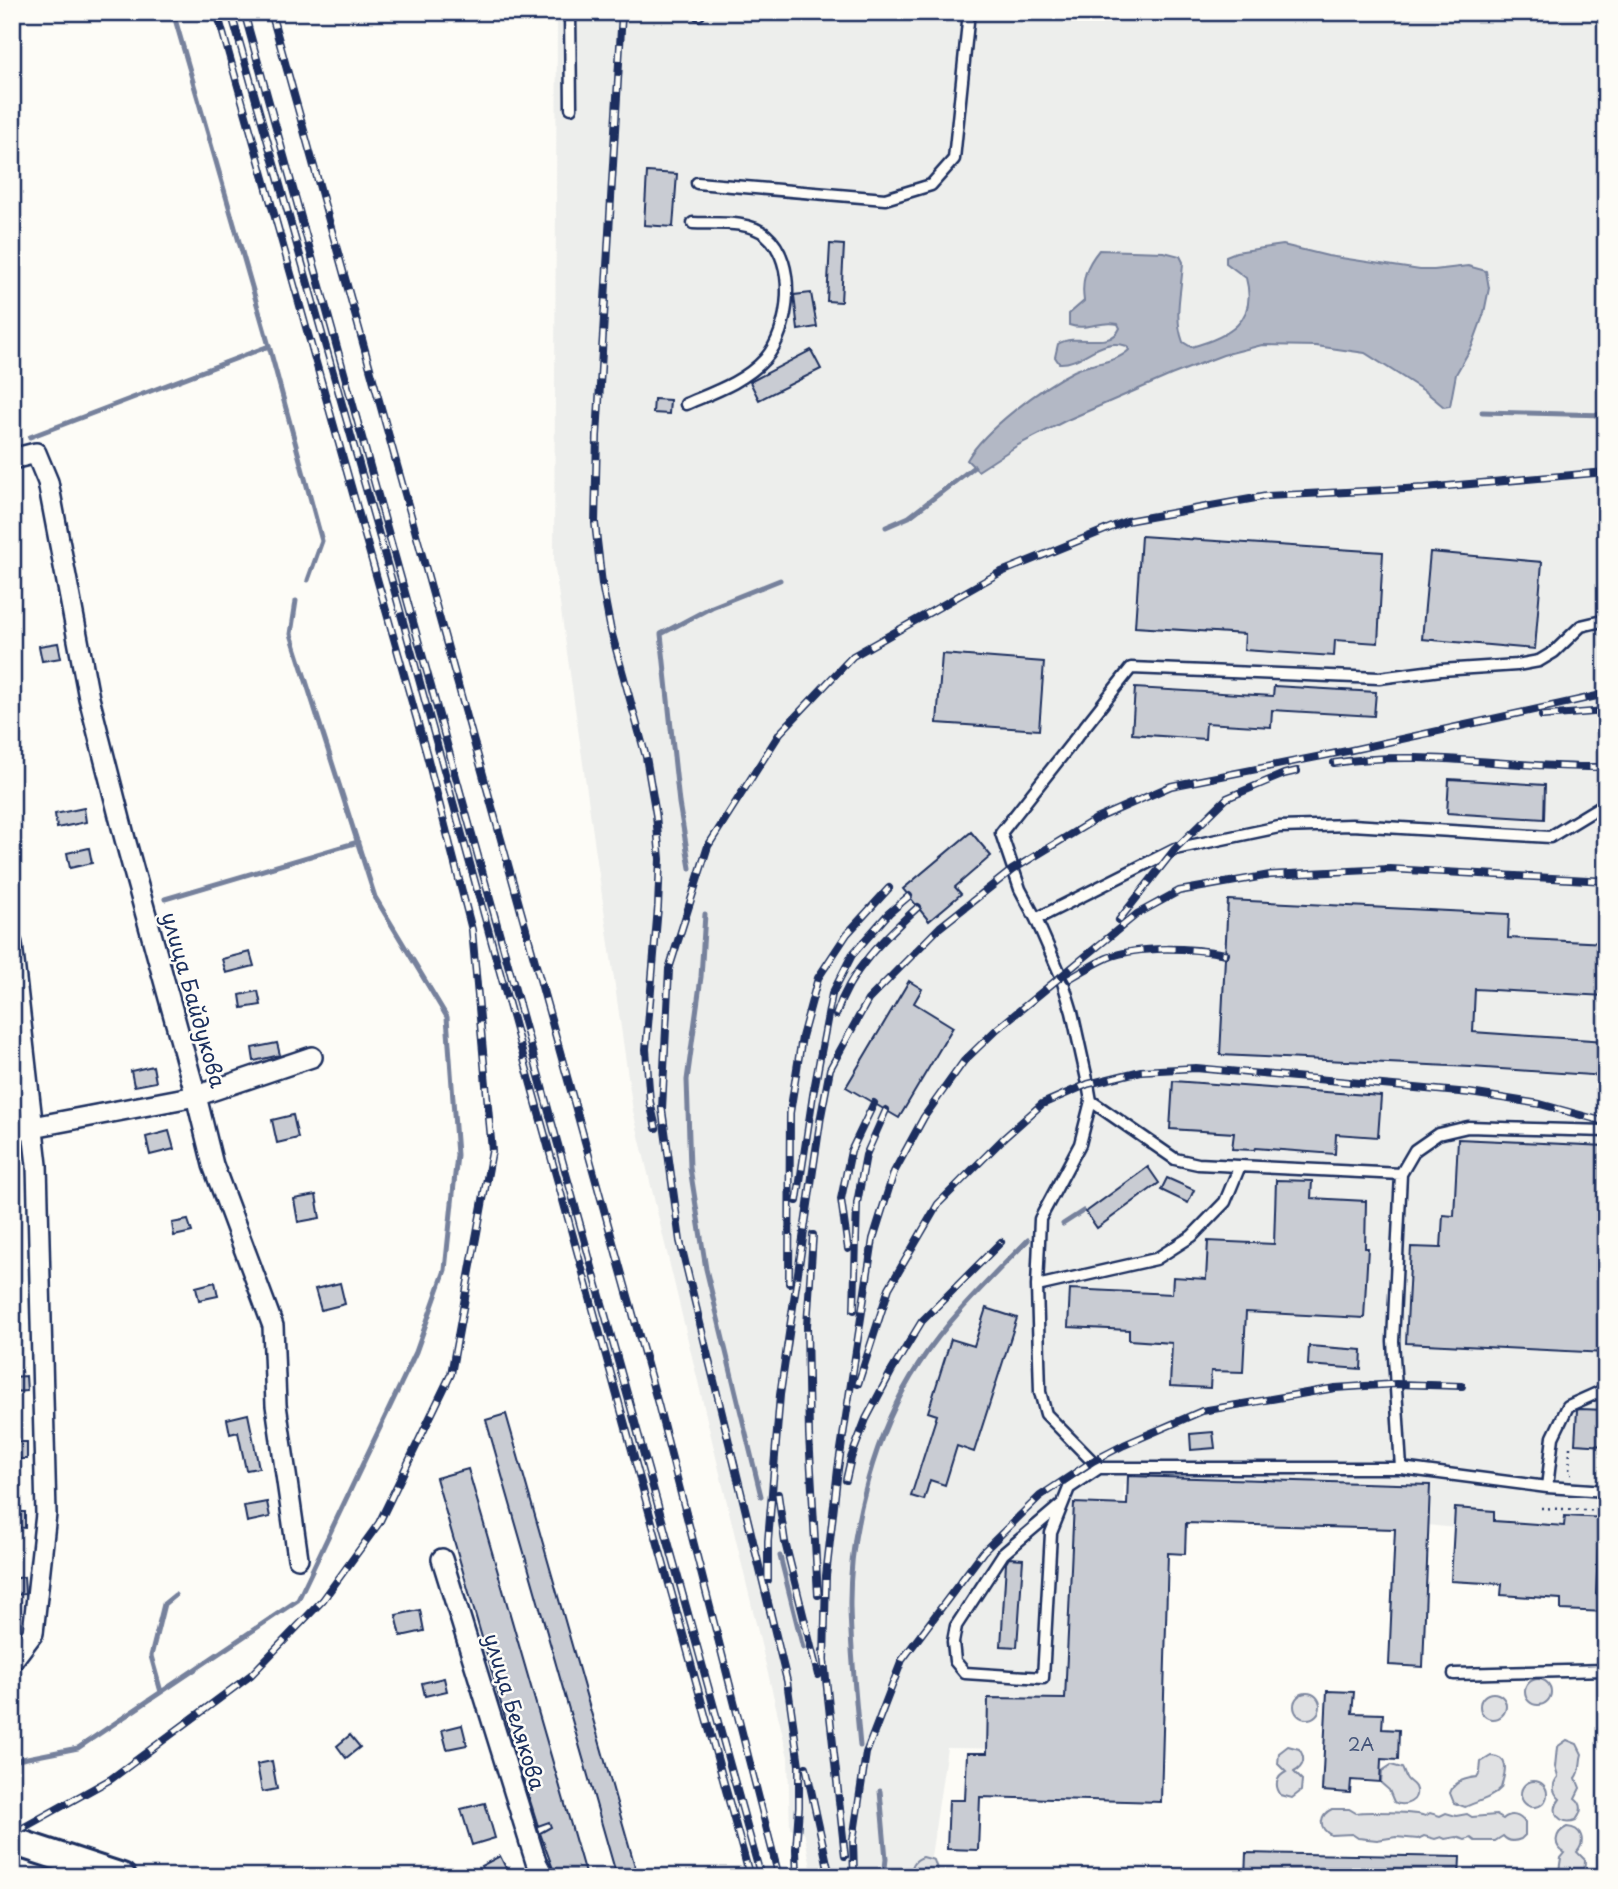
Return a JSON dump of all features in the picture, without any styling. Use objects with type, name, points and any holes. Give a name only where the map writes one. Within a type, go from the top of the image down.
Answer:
[{"type":"main road","points":[[12,1841],[122,1877]]},
{"type":"street","name":"улица Байдукова","points":[[12,459],[36,453],[48,482],[92,711],[128,852],[213,1165],[273,1326],[276,1405],[298,1558]]},
{"type":"street","points":[[12,944],[37,1165],[46,1514],[33,1633],[12,1661]]},
{"type":"street","points":[[12,1131],[196,1096],[312,1057]]},
{"type":"street","name":"улица Белякова","points":[[442,1559],[536,1862],[544,1877]]},
{"type":"lane","points":[[570,12],[571,108]]},
{"type":"lane","points":[[697,183],[885,199],[931,185],[954,159],[969,12]]},
{"type":"lane","points":[[686,404],[733,385],[765,359],[781,333],[787,304],[785,272],[778,251],[767,236],[751,227],[693,223]]},
{"type":"lane","points":[[1099,1468],[1046,1414],[1040,1392],[1037,1286],[1040,1219],[1080,1144],[1090,1101],[1072,1012],[1061,976],[1020,889],[1001,833],[1131,668],[1379,678],[1441,670],[1517,665],[1539,661],[1554,652],[1581,626],[1606,620]]},
{"type":"lane","points":[[1036,919],[1175,849],[1279,827],[1352,825],[1550,836],[1606,803]]},
{"type":"lane","points":[[1090,1101],[1175,1159],[1239,1168],[1401,1174]]},
{"type":"lane","points":[[1401,1468],[1393,1341],[1401,1174],[1415,1150],[1438,1134],[1468,1127],[1606,1131]]},
{"type":"lane","points":[[1037,1286],[1156,1259],[1192,1236],[1225,1202],[1239,1168]]},
{"type":"lane","points":[[1548,1487],[1553,1437],[1568,1406],[1606,1389]]},
{"type":"lane","points":[[1063,1503],[1003,1554],[956,1626],[953,1642],[955,1661],[965,1673],[1043,1678],[1051,1533],[1063,1503],[1069,1488],[1099,1468],[1401,1468],[1548,1487],[1606,1491]]},
{"type":"lane","points":[[1454,1674],[1606,1670]]},
{"type":"path","points":[[1570,1447],[1569,1474],[1581,1475]]},
{"type":"path","points":[[1541,1508],[1606,1511]]},
{"type":"shaded area","points":[[557,12],[1606,12],[1606,1543],[1436,1526],[1124,1484],[1116,1750],[947,1748],[928,1877],[813,1877],[804,1832],[790,1829],[788,1757],[633,1111],[554,562]]},
{"type":"shaded area","points":[[1283,245],[1328,256],[1420,270],[1468,266],[1486,271],[1489,288],[1484,313],[1472,346],[1456,374],[1450,406],[1444,407],[1426,392],[1365,353],[1316,346],[1262,345],[1223,355],[1171,375],[1065,421],[1018,445],[978,471],[967,460],[1000,422],[1046,387],[1074,371],[1117,358],[1129,350],[1127,346],[1117,344],[1108,345],[1067,362],[1059,363],[1055,357],[1058,344],[1075,340],[1109,339],[1120,328],[1118,324],[1112,323],[1081,327],[1069,325],[1069,314],[1084,301],[1083,286],[1086,274],[1099,250],[1164,252],[1180,256],[1183,262],[1179,302],[1180,332],[1183,342],[1191,347],[1228,332],[1244,317],[1249,293],[1246,278],[1226,263],[1226,256]]},
{"type":"shaded area","points":[[1538,1679],[1547,1683],[1551,1692],[1547,1701],[1538,1705],[1529,1701],[1525,1692],[1529,1683]]},
{"type":"shaded area","points":[[1307,1693],[1316,1697],[1320,1706],[1316,1715],[1307,1719],[1298,1715],[1294,1706],[1298,1697]]},
{"type":"shaded area","points":[[1493,1693],[1502,1697],[1506,1706],[1502,1715],[1493,1719],[1484,1715],[1480,1706],[1484,1697]]},
{"type":"shaded area","points":[[1567,1740],[1577,1744],[1582,1754],[1576,1778],[1580,1788],[1575,1798],[1580,1805],[1580,1811],[1576,1820],[1570,1821],[1561,1819],[1556,1813],[1560,1799],[1554,1788],[1558,1777],[1555,1767],[1557,1747]]},
{"type":"shaded area","points":[[1288,1746],[1299,1749],[1303,1759],[1300,1768],[1294,1772],[1302,1780],[1301,1791],[1292,1798],[1281,1795],[1277,1785],[1280,1776],[1286,1772],[1278,1764],[1279,1753]]},
{"type":"shaded area","points":[[1491,1756],[1498,1757],[1504,1763],[1501,1788],[1489,1797],[1465,1807],[1454,1803],[1450,1793],[1454,1786],[1465,1779],[1477,1777],[1481,1762]]},
{"type":"shaded area","points":[[1391,1765],[1402,1768],[1415,1787],[1416,1796],[1407,1804],[1394,1802],[1389,1790],[1381,1783],[1382,1771]]},
{"type":"shaded area","points":[[1534,1781],[1543,1785],[1547,1794],[1543,1803],[1534,1807],[1525,1803],[1521,1794],[1525,1785]]},
{"type":"shaded area","points":[[1332,1809],[1349,1809],[1356,1813],[1391,1812],[1425,1816],[1430,1813],[1440,1816],[1446,1813],[1456,1816],[1467,1814],[1472,1817],[1496,1815],[1503,1819],[1515,1815],[1525,1823],[1525,1835],[1514,1841],[1503,1836],[1495,1841],[1475,1841],[1471,1838],[1465,1840],[1456,1837],[1396,1837],[1377,1840],[1358,1838],[1352,1834],[1331,1835],[1324,1829],[1322,1822]]},
{"type":"shaded area","points":[[1567,1827],[1576,1830],[1581,1836],[1577,1852],[1585,1860],[1584,1877],[1558,1877],[1561,1858],[1565,1853],[1558,1847],[1557,1836]]},
{"type":"shaded area","points":[[923,1857],[934,1860],[938,1872],[946,1877],[914,1877],[913,1864]]},
{"type":"building","points":[[647,172],[677,174],[673,227],[644,225]]},
{"type":"building","points":[[830,244],[844,245],[841,302],[827,301]]},
{"type":"building","points":[[811,293],[817,327],[798,330],[794,295]]},
{"type":"building","points":[[811,350],[821,369],[759,400],[750,382]]},
{"type":"building","points":[[654,399],[670,400],[669,414],[653,413]]},
{"type":"building","points":[[1141,536],[1383,552],[1378,643],[1335,640],[1334,656],[1244,650],[1245,634],[1135,627]]},
{"type":"building","points":[[1430,552],[1542,562],[1535,649],[1422,639]]},
{"type":"building","points":[[58,643],[61,658],[42,661],[39,646]]},
{"type":"building","points":[[942,654],[1044,662],[1039,730],[937,723]]},
{"type":"building","points":[[1274,686],[1376,692],[1374,716],[1272,710],[1271,727],[1206,723],[1205,739],[1132,734],[1135,688],[1273,696]]},
{"type":"building","points":[[1449,779],[1545,785],[1544,819],[1447,813]]},
{"type":"building","points":[[84,808],[86,822],[57,828],[55,814]]},
{"type":"building","points":[[971,832],[991,856],[955,887],[961,894],[929,921],[903,889]]},
{"type":"building","points":[[89,848],[92,863],[70,868],[67,853]]},
{"type":"building","points":[[1228,900],[1509,914],[1508,938],[1606,943],[1606,996],[1475,989],[1473,1032],[1606,1041],[1606,1076],[1220,1055]]},
{"type":"building","points":[[250,952],[254,966],[226,973],[222,959]]},
{"type":"building","points":[[909,981],[922,989],[914,1003],[953,1027],[899,1118],[846,1087]]},
{"type":"building","points":[[258,991],[261,1005],[242,1008],[240,995]]},
{"type":"building","points":[[277,1043],[280,1055],[254,1061],[252,1048]]},
{"type":"building","points":[[153,1066],[156,1082],[134,1086],[131,1071]]},
{"type":"building","points":[[1173,1081],[1381,1096],[1378,1137],[1336,1134],[1335,1154],[1255,1148],[1232,1149],[1234,1133],[1170,1129]]},
{"type":"building","points":[[293,1115],[298,1138],[277,1143],[272,1120]]},
{"type":"building","points":[[169,1131],[174,1149],[150,1155],[146,1137]]},
{"type":"building","points":[[1458,1139],[1606,1146],[1606,1353],[1406,1343],[1411,1247],[1441,1248],[1443,1215],[1454,1216]]},
{"type":"building","points":[[1148,1167],[1159,1183],[1097,1228],[1086,1212]]},
{"type":"building","points":[[1167,1178],[1194,1190],[1188,1203],[1161,1190]]},
{"type":"building","points":[[1276,1180],[1312,1181],[1311,1198],[1366,1201],[1365,1248],[1368,1248],[1364,1318],[1246,1312],[1243,1372],[1211,1371],[1210,1388],[1170,1386],[1172,1343],[1129,1340],[1129,1330],[1068,1327],[1070,1289],[1172,1294],[1173,1277],[1206,1279],[1208,1241],[1274,1244]]},
{"type":"building","points":[[316,1195],[320,1218],[298,1222],[294,1199]]},
{"type":"building","points":[[188,1220],[192,1232],[174,1236],[172,1223]]},
{"type":"building","points":[[215,1282],[218,1296],[199,1300],[196,1287]]},
{"type":"building","points":[[340,1283],[345,1304],[321,1310],[315,1289]]},
{"type":"building","points":[[986,1308],[1017,1318],[974,1452],[957,1446],[945,1485],[930,1480],[924,1500],[911,1496],[937,1415],[928,1412],[951,1339],[974,1346]]},
{"type":"building","points":[[1309,1346],[1362,1350],[1361,1369],[1308,1365]]},
{"type":"building","points":[[26,1376],[27,1391],[12,1392],[12,1377]]},
{"type":"building","points":[[1577,1410],[1606,1410],[1606,1446],[1575,1444]]},
{"type":"building","points":[[248,1414],[259,1468],[246,1470],[238,1432],[230,1434],[227,1419]]},
{"type":"building","points":[[506,1414],[638,1877],[617,1877],[486,1420]]},
{"type":"building","points":[[1213,1432],[1215,1448],[1191,1450],[1190,1434]]},
{"type":"building","points":[[12,1442],[27,1442],[27,1459],[12,1459]]},
{"type":"building","points":[[468,1469],[586,1877],[556,1877],[540,1833],[551,1827],[549,1822],[538,1826],[519,1766],[436,1478]]},
{"type":"building","points":[[1128,1476],[1430,1485],[1423,1667],[1389,1665],[1395,1529],[1186,1523],[1185,1554],[1168,1553],[1161,1802],[980,1797],[978,1850],[947,1849],[949,1800],[965,1800],[967,1753],[987,1753],[988,1698],[1065,1699],[1074,1503],[1127,1505]]},
{"type":"building","points":[[267,1502],[270,1517],[247,1522],[244,1506]]},
{"type":"building","points":[[1455,1508],[1494,1511],[1494,1521],[1564,1526],[1565,1516],[1606,1518],[1606,1552],[1598,1551],[1596,1594],[1606,1595],[1606,1612],[1561,1610],[1561,1599],[1501,1595],[1502,1584],[1451,1581]]},
{"type":"building","points":[[12,1512],[25,1512],[25,1528],[12,1527]]},
{"type":"building","points":[[1009,1558],[1023,1559],[1017,1647],[1001,1646],[1006,1563]]},
{"type":"building","points":[[24,1577],[25,1594],[12,1595],[12,1579]]},
{"type":"building","points":[[420,1610],[424,1631],[401,1636],[396,1615]]},
{"type":"building","points":[[444,1678],[447,1691],[425,1696],[422,1683]]},
{"type":"building","points":[[1327,1691],[1354,1692],[1352,1713],[1383,1714],[1382,1729],[1399,1730],[1398,1760],[1381,1759],[1380,1782],[1351,1780],[1350,1793],[1322,1791]]},
{"type":"building","points":[[462,1725],[467,1745],[447,1749],[442,1730]]},
{"type":"building","points":[[350,1735],[360,1747],[346,1758],[337,1746]]},
{"type":"building","points":[[272,1761],[277,1789],[262,1792],[257,1764]]},
{"type":"building","points":[[485,1803],[495,1838],[472,1845],[461,1809]]},
{"type":"building","points":[[1246,1853],[1460,1857],[1459,1877],[1245,1877]]},
{"type":"building","points":[[500,1856],[508,1872],[499,1877],[487,1877],[481,1866]]},
{"type":"waterway","points":[[173,12],[322,541],[308,580]]},
{"type":"waterway","points":[[30,437],[269,346]]},
{"type":"waterway","points":[[1482,412],[1606,415]]},
{"type":"waterway","points":[[886,527],[909,517],[974,467]]},
{"type":"waterway","points":[[690,868],[679,803],[661,634],[712,607],[780,580]]},
{"type":"waterway","points":[[12,1761],[78,1748],[298,1600],[416,1352],[445,1270],[457,1155],[447,1017],[375,897],[291,634],[296,601]]},
{"type":"waterway","points":[[165,899],[358,842]]},
{"type":"waterway","points":[[705,914],[701,977],[687,1080],[690,1168],[706,1269],[761,1496]]},
{"type":"waterway","points":[[1063,1224],[1083,1211]]},
{"type":"waterway","points":[[860,1746],[851,1642],[851,1577],[860,1513],[878,1449],[903,1390],[931,1347],[970,1299],[1028,1240]]},
{"type":"waterway","points":[[780,1556],[803,1648]]},
{"type":"waterway","points":[[161,1692],[151,1656],[164,1604],[175,1595]]},
{"type":"waterway","points":[[880,1791],[886,1859],[884,1877]]},
{"type":"railway","points":[[12,1834],[111,1779],[251,1675],[323,1600],[379,1523],[451,1374],[492,1151],[472,930],[426,752],[217,12]]},
{"type":"railway","points":[[231,12],[383,549],[750,1877]]},
{"type":"railway","points":[[244,12],[761,1877]]},
{"type":"railway","points":[[271,12],[658,1404],[779,1877]]},
{"type":"railway","points":[[622,12],[597,436],[595,523],[611,631],[646,757],[656,815],[660,859],[658,907],[646,1049],[650,1102],[656,1128]]},
{"type":"railway","points":[[797,1877],[799,1765],[787,1681],[680,1241],[662,1109],[669,969],[708,846],[780,733],[853,656],[999,573],[1127,521],[1267,496],[1425,488],[1606,472]]},
{"type":"railway","points":[[768,1580],[768,1541],[780,1395],[821,1116],[830,1069],[868,1000],[940,927],[1012,870],[1096,819],[1171,786],[1347,751],[1606,694]]},
{"type":"railway","points":[[1542,716],[1606,711]]},
{"type":"railway","points":[[1334,763],[1402,758],[1606,767]]},
{"type":"railway","points":[[1119,920],[1175,849],[1227,798],[1297,771]]},
{"type":"railway","points":[[824,1660],[826,1576],[838,1469],[873,1239],[894,1172],[924,1117],[964,1061],[997,1029],[1137,914],[1179,891],[1270,875],[1390,869],[1606,881]]},
{"type":"railway","points":[[789,1283],[790,1113],[802,1037],[818,978],[847,934],[889,888]]},
{"type":"railway","points":[[797,1201],[832,994],[852,955],[889,913],[909,896]]},
{"type":"railway","points":[[836,1015],[859,969],[918,907]]},
{"type":"railway","points":[[1069,979],[1107,958],[1135,951],[1182,949],[1226,954]]},
{"type":"railway","points":[[858,1384],[889,1288],[938,1204],[1042,1104],[1088,1084],[1141,1071],[1196,1068],[1470,1093],[1540,1104],[1606,1122]]},
{"type":"railway","points":[[848,1249],[841,1199],[851,1151],[874,1103]]},
{"type":"railway","points":[[854,1310],[857,1203],[866,1155],[886,1110]]},
{"type":"railway","points":[[813,1235],[807,1326],[809,1435],[818,1595]]},
{"type":"railway","points":[[846,1480],[851,1458],[866,1419],[922,1321],[1001,1242]]},
{"type":"railway","points":[[854,1877],[853,1840],[866,1753],[902,1660],[983,1552],[1040,1496],[1093,1461],[1202,1411],[1335,1388],[1396,1384],[1462,1386]]},
{"type":"railway","points":[[778,1494],[785,1542],[818,1675]]},
{"type":"railway","points":[[823,1651],[845,1856]]},
{"type":"railway","points":[[806,1767],[830,1877]]}]
